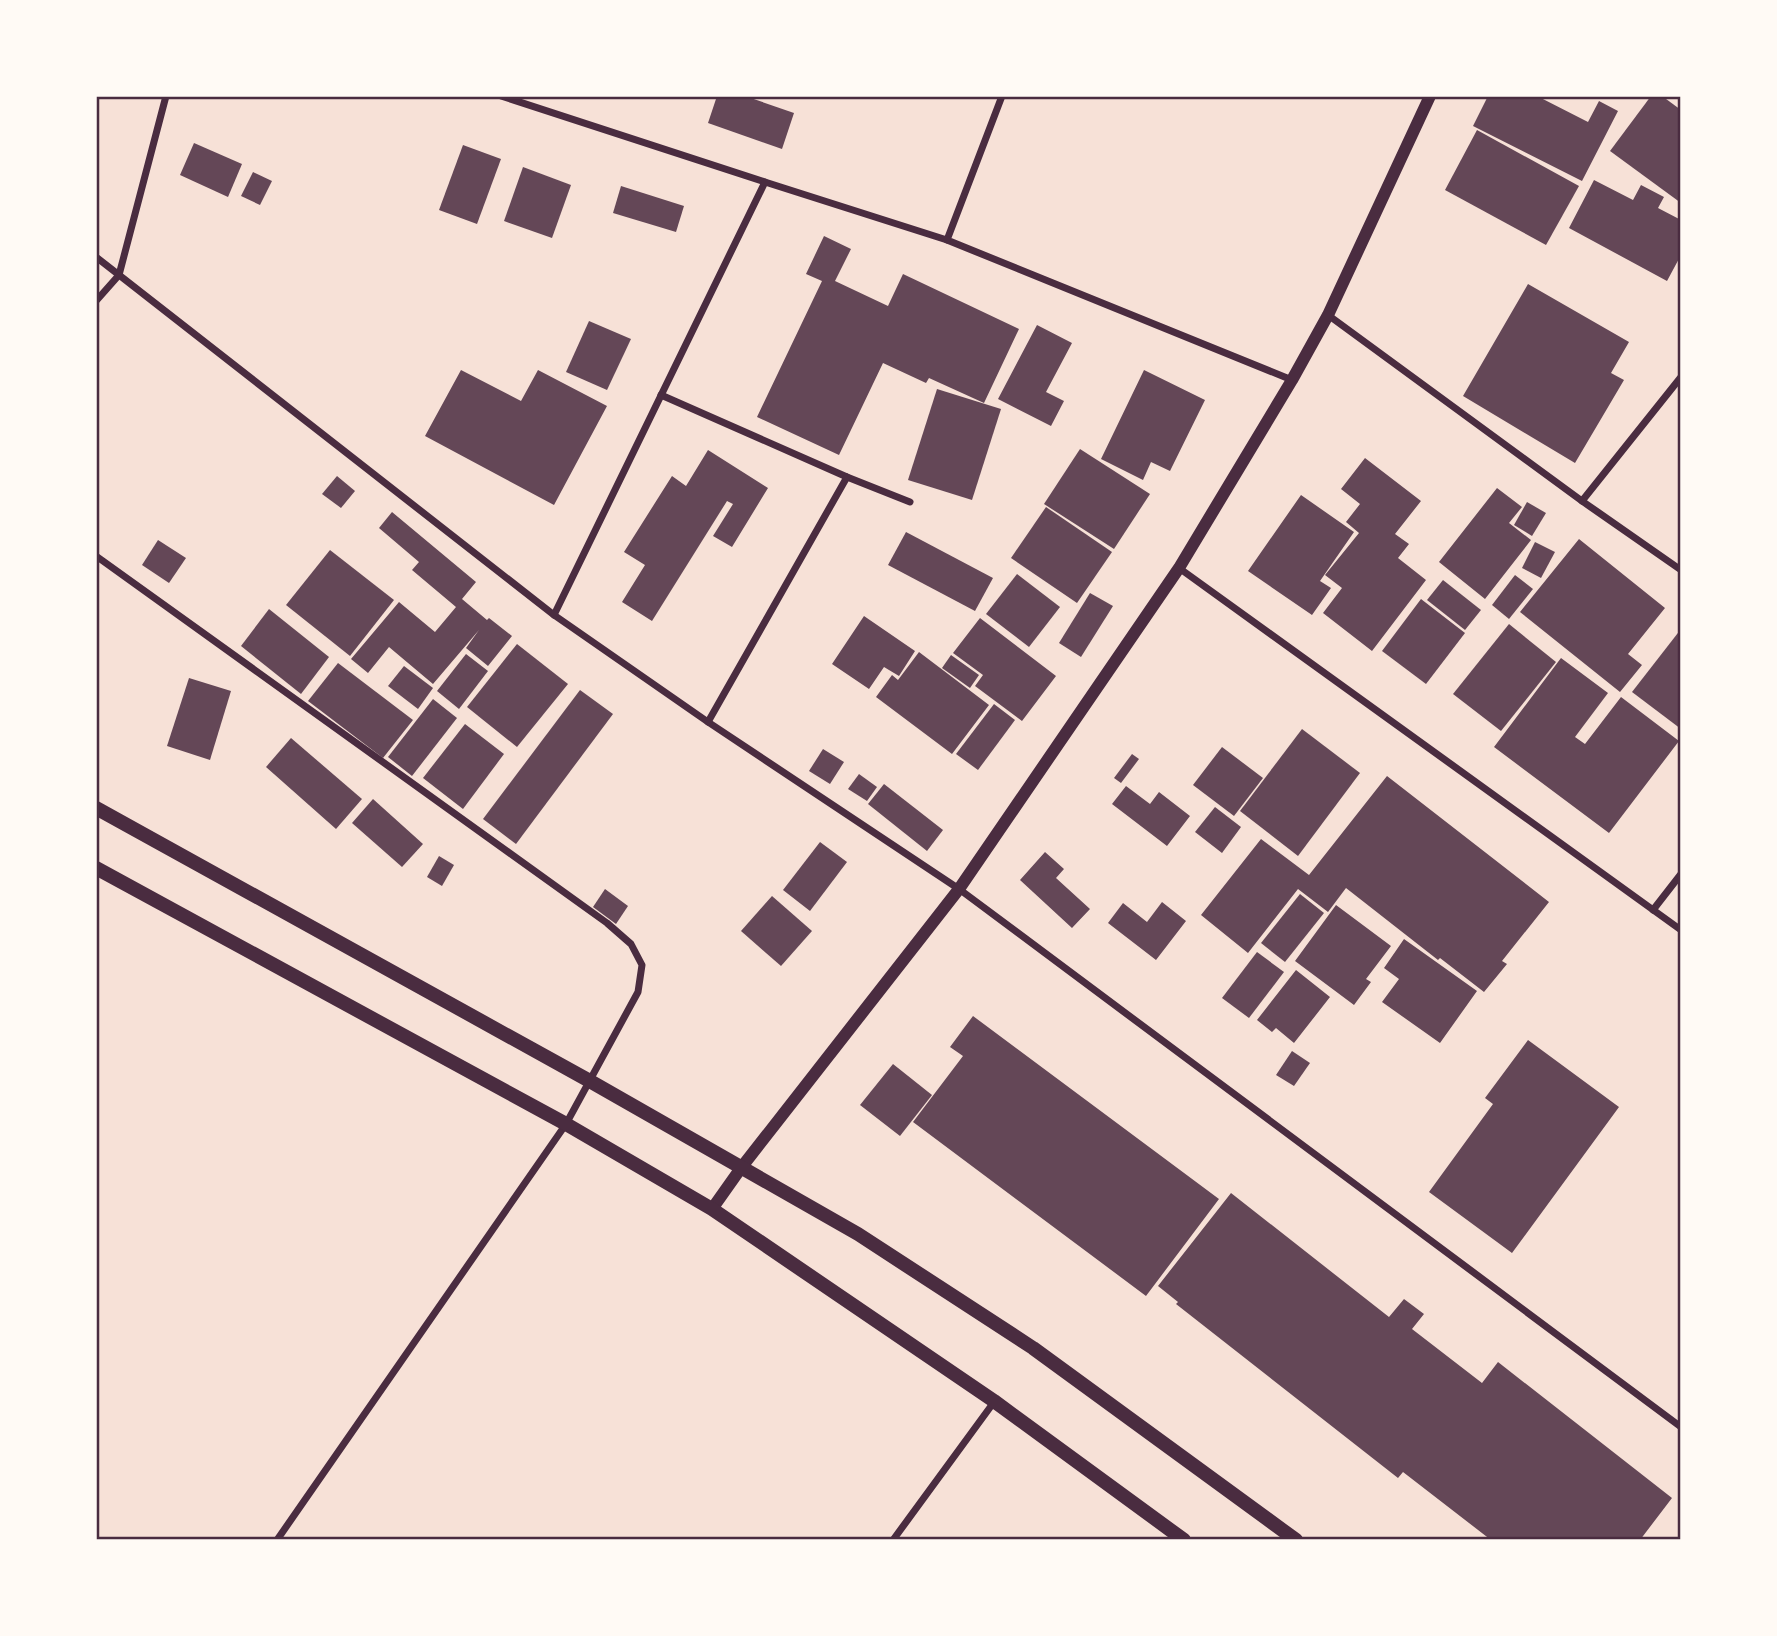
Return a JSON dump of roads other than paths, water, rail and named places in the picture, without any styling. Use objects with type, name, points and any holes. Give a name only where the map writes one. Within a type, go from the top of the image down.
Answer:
[{"type":"main road","points":[[96,808],[588,1080],[858,1234],[1033,1348],[1296,1540]]},
{"type":"main road","points":[[96,868],[566,1125],[712,1209],[994,1401],[1184,1540]]},
{"type":"street","points":[[96,301],[118,275],[166,96]]},
{"type":"street","points":[[500,96],[947,240],[1292,380]]},
{"type":"street","points":[[947,240],[1002,96]]},
{"type":"street","points":[[712,1209],[959,889],[1179,568],[1328,315],[1430,96]]},
{"type":"street","points":[[554,615],[765,182]]},
{"type":"street","points":[[96,257],[554,615],[708,722],[959,889],[1681,1427]]},
{"type":"street","points":[[1328,315],[1681,570]]},
{"type":"street","points":[[1582,501],[1681,377]]},
{"type":"street","points":[[661,395],[910,502]]},
{"type":"street","points":[[708,722],[847,477]]},
{"type":"street","points":[[96,556],[607,923],[631,944],[642,965],[638,992],[566,1125],[277,1540]]},
{"type":"street","points":[[1179,568],[1681,930]]},
{"type":"street","points":[[1653,910],[1681,874]]},
{"type":"street","points":[[892,1540],[994,1401]]}]
